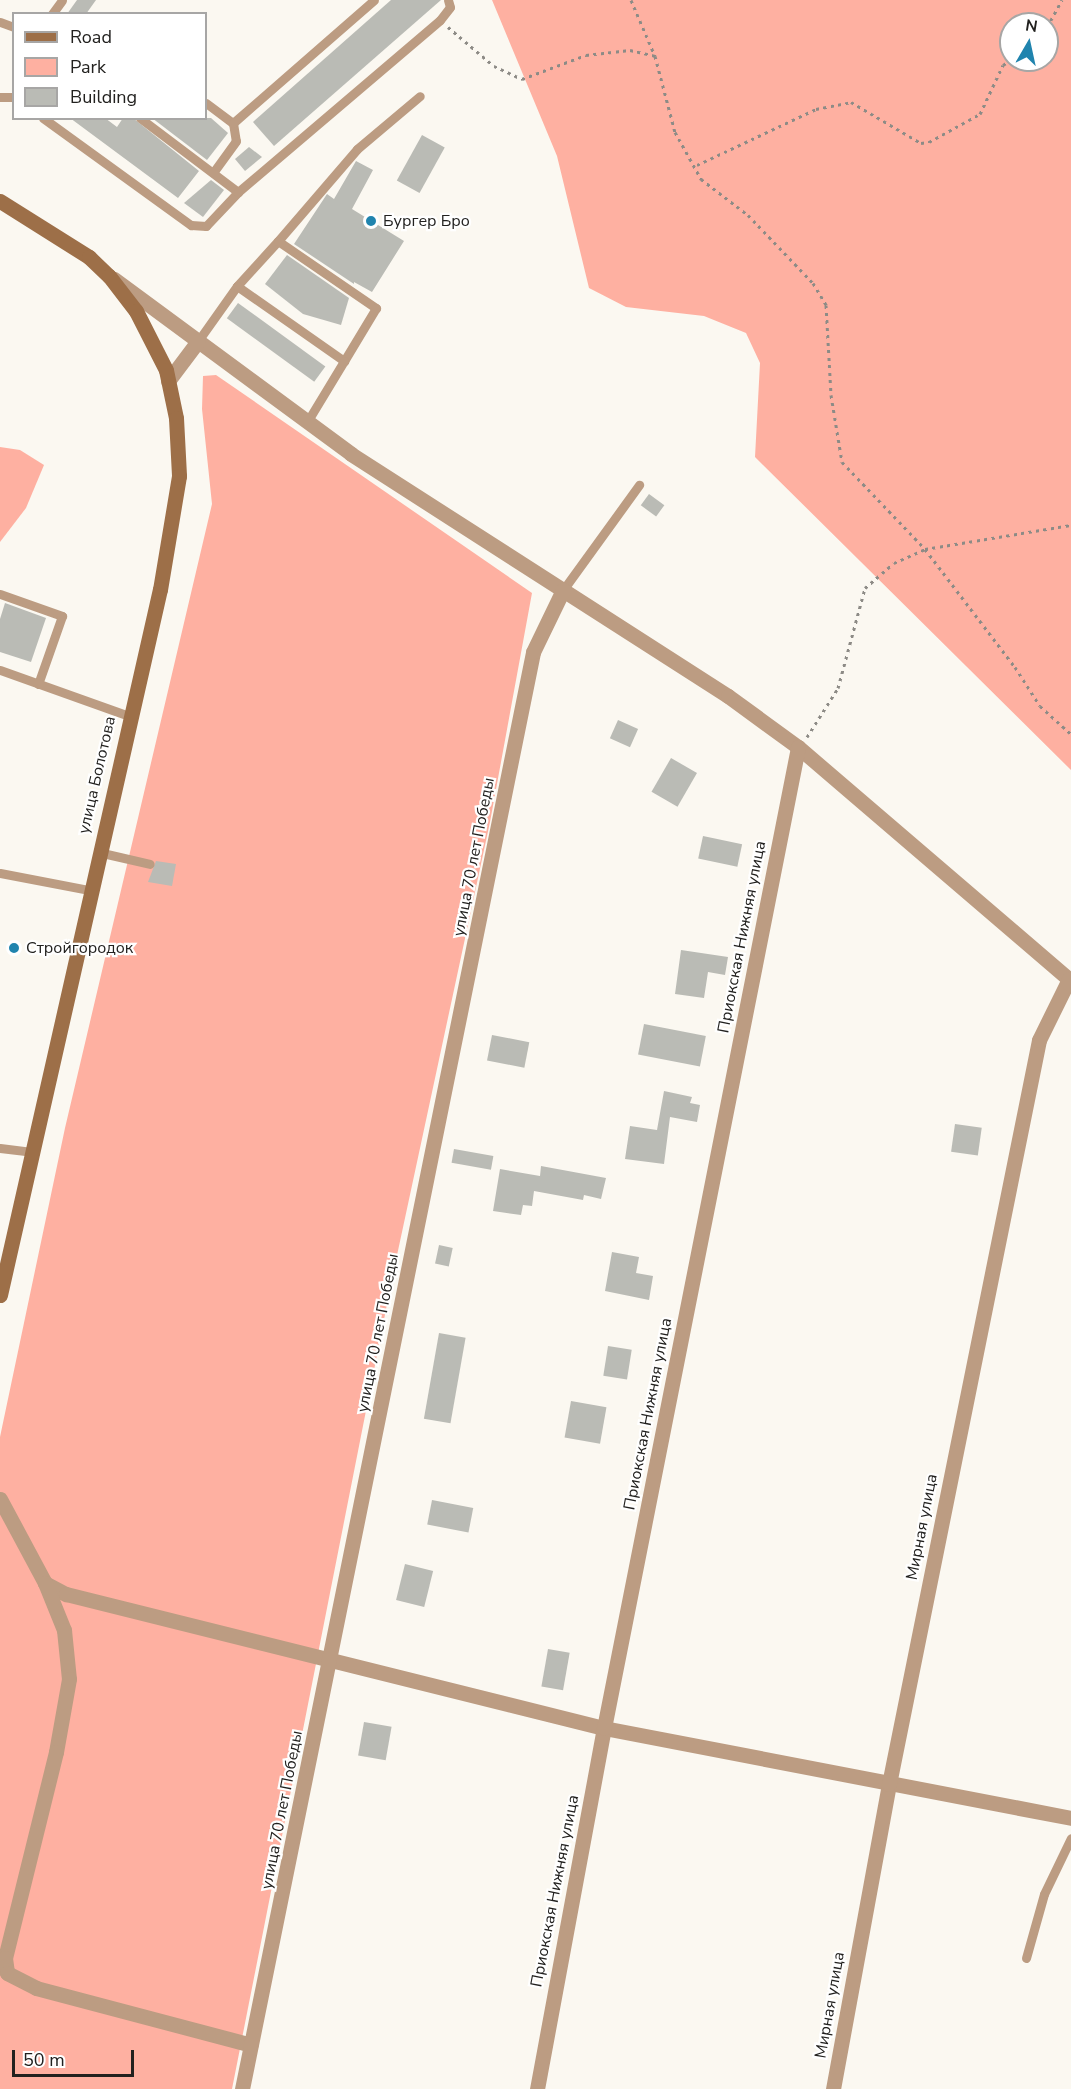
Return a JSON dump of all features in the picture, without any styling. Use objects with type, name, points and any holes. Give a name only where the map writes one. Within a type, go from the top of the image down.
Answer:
[{"type":"main road","name":"улица Болотова","points":[[0,201],[58,236],[109,276],[147,328],[168,381],[178,449],[176,510],[0,1295]]},
{"type":"street","points":[[109,276],[307,422],[728,696],[798,747],[1070,980]]},
{"type":"street","points":[[168,381],[198,341]]},
{"type":"street","name":"улица 70 лет Победы","points":[[242,2089],[533,652],[563,590]]},
{"type":"street","name":"Приокская Нижняя улица","points":[[537,2089],[603,1728],[798,747]]},
{"type":"street","name":"Мирная улица","points":[[833,2089],[889,1784],[1039,1040],[1070,980]]},
{"type":"street","points":[[0,1499],[45,1583],[64,1629],[69,1679],[56,1752],[5,1958],[7,1973],[36,1988],[251,2045]]},
{"type":"street","points":[[45,1583],[66,1594],[603,1728],[1071,1818]]},
{"type":"lane","points":[[233,123],[374,0]]},
{"type":"lane","points":[[46,120],[191,225],[206,226],[238,192],[440,20],[450,7],[448,0]]},
{"type":"lane","points":[[198,341],[237,286],[357,149],[420,96]]},
{"type":"lane","points":[[207,104],[233,123],[236,141],[213,173]]},
{"type":"lane","points":[[143,120],[238,192]]},
{"type":"lane","points":[[278,241],[376,308],[307,422]]},
{"type":"lane","points":[[237,286],[344,361]]},
{"type":"lane","points":[[563,590],[639,484]]},
{"type":"lane","points":[[0,594],[62,616],[38,684]]},
{"type":"lane","points":[[0,670],[129,716]]},
{"type":"lane","points":[[98,852],[150,864]]},
{"type":"lane","points":[[0,873],[89,890]]},
{"type":"lane","points":[[0,1148],[32,1152]]},
{"type":"lane","points":[[1026,1958],[1044,1894],[1071,1838]]},
{"type":"path","points":[[631,0],[655,56],[675,132],[697,165],[701,179],[748,215],[813,283],[826,305],[831,395],[842,462],[925,549],[1015,667],[1040,706],[1071,734]]},
{"type":"path","points":[[440,20],[494,66],[522,79],[586,55],[630,50],[655,56]]},
{"type":"path","points":[[697,165],[816,109],[851,102],[921,143],[929,142],[980,114],[1000,72]]},
{"type":"path","points":[[798,747],[819,723],[838,688],[865,588],[894,563],[925,549],[1071,525]]},
{"type":"green space","points":[[492,0],[1071,0],[1071,770],[755,457],[760,363],[746,333],[704,316],[626,307],[589,288],[557,156]]},
{"type":"green space","points":[[216,375],[532,593],[490,822],[393,1274],[232,2089],[0,2089],[0,1437],[65,1128],[212,504],[202,409],[203,376]]},
{"type":"green space","points":[[0,447],[20,450],[44,465],[26,508],[0,542]]},
{"type":"building","points":[[77,0],[96,0],[87,12],[68,12]]},
{"type":"building","points":[[391,0],[441,0],[274,146],[253,122]]},
{"type":"building","points":[[211,118],[228,133],[207,160],[155,120],[207,120]]},
{"type":"building","points":[[73,120],[108,120],[117,127],[122,120],[135,120],[199,171],[178,198]]},
{"type":"building","points":[[422,135],[445,148],[420,193],[397,180]]},
{"type":"building","points":[[249,147],[262,157],[245,171],[235,159]]},
{"type":"building","points":[[356,161],[373,170],[352,209],[404,241],[372,292],[354,282],[354,284],[294,244],[327,194],[334,199]]},
{"type":"building","points":[[211,180],[224,190],[203,217],[184,203]]},
{"type":"building","points":[[287,255],[349,298],[341,325],[303,314],[265,284]]},
{"type":"building","points":[[238,303],[325,366],[314,382],[227,318]]},
{"type":"building","points":[[649,494],[664,505],[656,516],[641,505]]},
{"type":"building","points":[[5,603],[46,618],[31,662],[0,652],[0,619]]},
{"type":"building","points":[[618,720],[638,729],[630,747],[610,738]]},
{"type":"building","points":[[671,758],[697,773],[677,807],[652,792]]},
{"type":"building","points":[[703,836],[742,844],[737,867],[698,858]]},
{"type":"building","points":[[156,861],[176,864],[172,886],[148,882]]},
{"type":"building","points":[[681,950],[728,957],[725,975],[708,972],[704,998],[675,994]]},
{"type":"building","points":[[644,1024],[706,1036],[700,1066],[638,1054]]},
{"type":"building","points":[[492,1035],[529,1042],[524,1068],[487,1061]]},
{"type":"building","points":[[664,1091],[692,1097],[690,1103],[700,1105],[697,1122],[670,1117],[664,1164],[625,1159],[630,1126],[657,1130]]},
{"type":"building","points":[[955,1124],[982,1128],[978,1155],[951,1152]]},
{"type":"building","points":[[454,1149],[493,1156],[491,1170],[452,1163]]},
{"type":"building","points":[[541,1166],[606,1178],[601,1199],[584,1195],[583,1200],[534,1191],[532,1206],[523,1205],[521,1215],[493,1211],[500,1169],[540,1176]]},
{"type":"building","points":[[439,1245],[453,1248],[449,1266],[435,1264]]},
{"type":"building","points":[[612,1252],[639,1257],[636,1273],[653,1276],[649,1300],[605,1291]]},
{"type":"building","points":[[439,1333],[466,1338],[450,1423],[424,1419]]},
{"type":"building","points":[[608,1346],[632,1350],[627,1379],[603,1376]]},
{"type":"building","points":[[571,1401],[606,1407],[600,1444],[565,1437]]},
{"type":"building","points":[[432,1500],[473,1508],[468,1533],[427,1525]]},
{"type":"building","points":[[405,1564],[433,1571],[424,1607],[396,1600]]},
{"type":"building","points":[[548,1649],[570,1653],[563,1690],[541,1686]]},
{"type":"building","points":[[364,1722],[392,1727],[386,1760],[358,1755]]},
{"type":"place","name":"Бургер Бро","points":[[371,221]]},
{"type":"place","name":"Стройгородок","points":[[14,948]]}]
